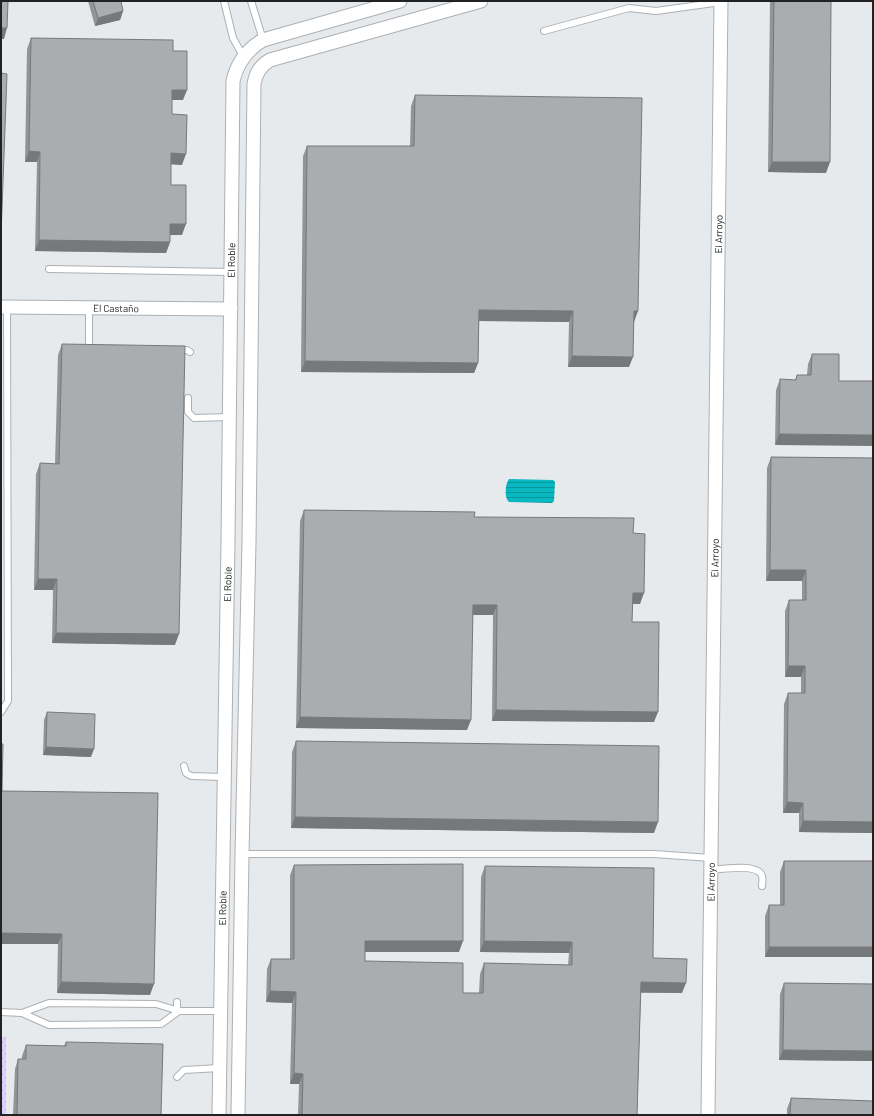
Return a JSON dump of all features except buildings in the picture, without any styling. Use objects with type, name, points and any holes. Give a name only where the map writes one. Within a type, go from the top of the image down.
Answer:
[{"type":"street","name":"El Roble","points":[[219,1115],[230,417],[233,81],[238,64],[243,56],[255,44],[262,40],[400,1]]},
{"type":"street","points":[[243,56],[258,71],[270,60],[481,1]]},
{"type":"street","name":"El Arroyo","points":[[708,1115],[721,1]]},
{"type":"street","name":"El Roble","points":[[238,1115],[249,542],[254,84],[258,71]]},
{"type":"street","name":"El Castaño","points":[[4,307],[231,309]]},
{"type":"street","points":[[228,542],[249,542]]},
{"type":"lane","points":[[224,1],[233,38],[243,56]]},
{"type":"lane","points":[[251,1],[262,40]]},
{"type":"lane","points":[[544,31],[629,8],[656,11],[721,1]]},
{"type":"lane","points":[[49,268],[231,272]]},
{"type":"lane","points":[[1,712],[8,701],[4,307]]},
{"type":"lane","points":[[89,308],[89,347],[93,350],[101,350]]},
{"type":"lane","points":[[171,350],[187,350],[190,352]]},
{"type":"lane","points":[[188,398],[188,412],[194,418],[230,417]]},
{"type":"lane","points":[[184,766],[186,773],[191,776],[224,777]]},
{"type":"lane","points":[[242,854],[654,854],[737,868],[754,869],[760,872],[762,876],[762,886]]},
{"type":"lane","points":[[178,1002],[177,1008],[179,1011]]},
{"type":"lane","points":[[22,1013],[49,1003],[156,1004],[179,1011],[220,1011]]},
{"type":"lane","points":[[1,1012],[22,1013],[49,1024],[161,1024],[179,1011]]},
{"type":"lane","points":[[177,1077],[184,1070],[220,1068]]},
{"type":"shaded area","points":[[1,1037],[6,1037],[6,1115],[1,1115]]},
{"type":"water","points":[[509,479],[553,480],[555,482],[554,501],[552,503],[509,502],[506,497],[506,491]]}]
